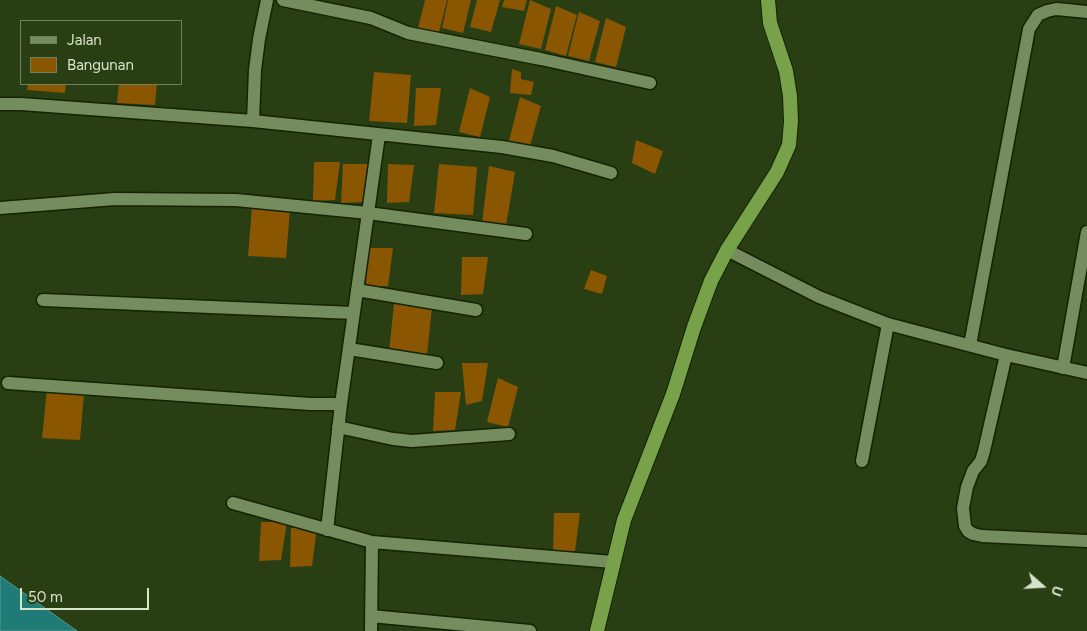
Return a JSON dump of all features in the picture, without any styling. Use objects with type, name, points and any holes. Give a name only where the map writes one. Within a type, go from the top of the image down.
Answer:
[{"type":"highway","points":[[597,631],[624,520],[673,394],[711,281],[727,250],[777,172],[789,145],[791,121],[790,96],[786,71],[770,24],[768,0]]},
{"type":"street","points":[[252,121],[255,70],[267,0]]},
{"type":"street","points":[[283,0],[371,18],[408,33],[650,83]]},
{"type":"street","points":[[970,345],[1028,28],[1038,14],[1068,5],[1087,12]]},
{"type":"street","points":[[0,104],[252,121],[502,147],[553,156],[611,174]]},
{"type":"street","points":[[327,530],[341,404],[379,135]]},
{"type":"street","points":[[0,208],[115,199],[236,200],[368,213],[526,234]]},
{"type":"street","points":[[1064,368],[1087,232]]},
{"type":"street","points":[[727,250],[819,297],[888,324],[1087,373]]},
{"type":"street","points":[[357,290],[476,310]]},
{"type":"street","points":[[43,300],[354,313]]},
{"type":"street","points":[[862,461],[888,324]]},
{"type":"street","points":[[349,349],[437,363]]},
{"type":"street","points":[[1006,354],[984,451],[981,461],[973,471],[967,487],[963,508],[965,526],[973,534],[982,536],[1087,542]]},
{"type":"street","points":[[8,383],[300,404],[341,404]]},
{"type":"street","points":[[338,427],[393,439],[412,441],[509,434]]},
{"type":"street","points":[[234,503],[372,542],[613,562]]},
{"type":"street","points":[[371,631],[372,542]]},
{"type":"street","points":[[371,616],[530,631]]},
{"type":"water","points":[[0,576],[77,631],[0,631]]},
{"type":"building","points":[[425,0],[447,0],[439,32],[418,28]]},
{"type":"building","points":[[448,0],[471,0],[463,33],[442,28]]},
{"type":"building","points":[[477,0],[500,0],[491,32],[470,27]]},
{"type":"building","points":[[504,0],[527,0],[524,11],[502,7]]},
{"type":"building","points":[[530,0],[551,9],[541,49],[519,44]]},
{"type":"building","points":[[556,6],[577,15],[566,56],[545,50]]},
{"type":"building","points":[[579,12],[600,21],[589,61],[568,56]]},
{"type":"building","points":[[606,18],[626,27],[616,67],[595,62]]},
{"type":"building","points":[[512,69],[521,72],[521,79],[534,82],[531,95],[510,93]]},
{"type":"building","points":[[374,72],[411,75],[407,123],[369,121]]},
{"type":"building","points":[[28,85],[66,85],[65,93],[27,90]]},
{"type":"building","points":[[119,85],[157,85],[155,105],[117,103]]},
{"type":"building","points":[[416,88],[441,88],[436,125],[414,126]]},
{"type":"building","points":[[470,88],[490,97],[480,137],[459,132]]},
{"type":"building","points":[[520,97],[541,106],[530,146],[509,141]]},
{"type":"building","points":[[636,140],[663,151],[655,174],[632,163]]},
{"type":"building","points":[[314,162],[340,162],[335,200],[313,201]]},
{"type":"building","points":[[343,164],[369,164],[363,202],[341,203]]},
{"type":"building","points":[[388,164],[414,165],[409,202],[387,203]]},
{"type":"building","points":[[439,164],[477,167],[473,215],[434,213]]},
{"type":"building","points":[[489,166],[515,172],[506,226],[482,223]]},
{"type":"building","points":[[252,207],[290,210],[286,258],[248,256]]},
{"type":"building","points":[[367,248],[393,248],[388,286],[366,286]]},
{"type":"building","points":[[462,257],[488,257],[483,294],[461,295]]},
{"type":"building","points":[[591,270],[607,276],[602,294],[584,289]]},
{"type":"building","points":[[394,304],[432,307],[427,355],[389,352]]},
{"type":"building","points":[[462,363],[488,363],[482,401],[466,405]]},
{"type":"building","points":[[498,378],[518,387],[508,427],[487,422]]},
{"type":"building","points":[[47,389],[84,393],[80,440],[42,438]]},
{"type":"building","points":[[435,392],[461,392],[455,430],[433,431]]},
{"type":"building","points":[[554,513],[580,513],[575,551],[553,552]]},
{"type":"building","points":[[261,522],[287,522],[281,560],[259,561]]},
{"type":"building","points":[[291,528],[317,528],[312,566],[290,567]]}]
